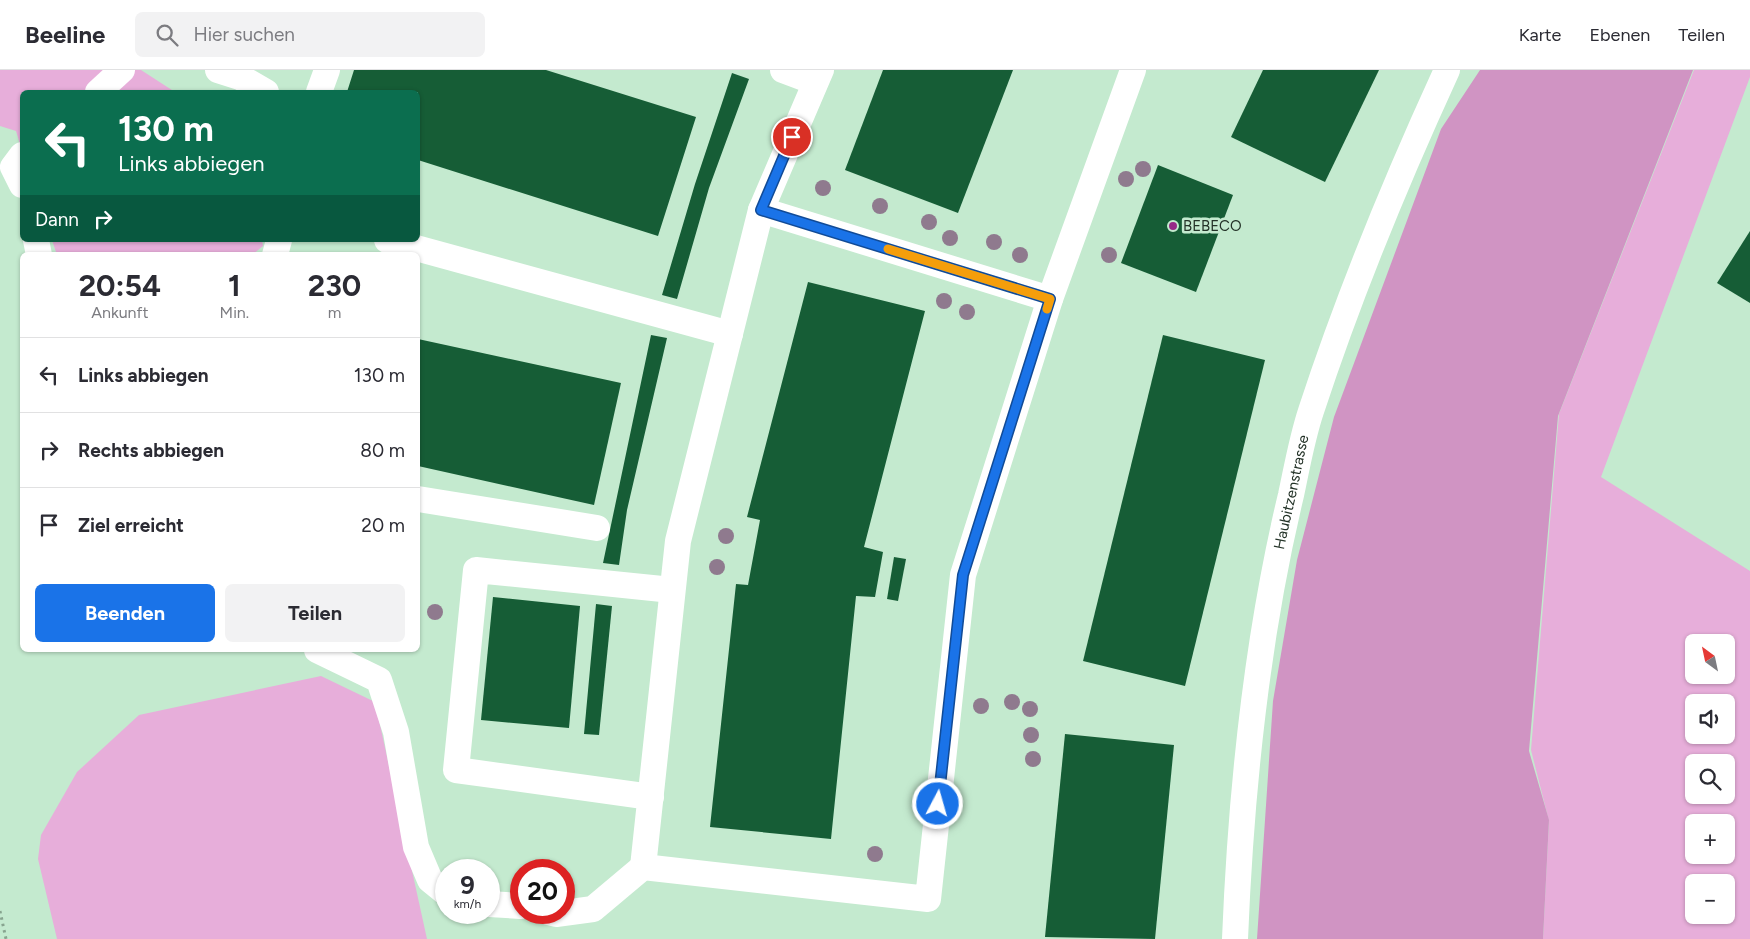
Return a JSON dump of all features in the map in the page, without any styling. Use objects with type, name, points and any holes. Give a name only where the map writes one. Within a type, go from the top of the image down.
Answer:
[{"type":"street","points":[[100,90],[122,70]]},
{"type":"street","points":[[218,70],[240,77],[263,90]]},
{"type":"street","points":[[320,90],[327,70]]},
{"type":"street","points":[[575,911],[593,909],[644,867],[678,540],[761,210],[818,76],[783,70]]},
{"type":"street","points":[[644,867],[928,899],[963,575],[1050,299],[1133,70]]},
{"type":"street","name":"Haubitzenstrasse","points":[[1235,939],[1239,837],[1254,700],[1276,556],[1310,413],[1364,263],[1447,70]]},
{"type":"street","points":[[20,157],[13,167],[20,181]]},
{"type":"street","points":[[761,210],[1050,299]]},
{"type":"street","points":[[393,242],[730,334]]},
{"type":"street","points":[[420,499],[596,528]]},
{"type":"street","points":[[651,797],[456,770],[476,570],[672,590]]},
{"type":"street","points":[[321,652],[379,680],[396,732],[416,847],[430,880],[435,884]]},
{"type":"path","points":[[0,911],[6,939]]},
{"type":"shaded area","points":[[0,70],[141,70],[172,90],[20,90],[20,144],[16,131],[0,126]]},
{"type":"shaded area","points":[[1480,70],[1693,70],[1558,416],[1529,751],[1549,820],[1543,939],[1257,939],[1273,701],[1297,560],[1334,417],[1441,129]]},
{"type":"shaded area","points":[[1694,70],[1750,70],[1750,77],[1601,477],[1750,571],[1750,939],[1543,939],[1549,821],[1531,750],[1559,414]]},
{"type":"shaded area","points":[[53,242],[262,242],[263,246],[256,252],[56,252]]},
{"type":"shaded area","points":[[321,676],[375,702],[427,939],[57,939],[38,859],[41,835],[77,772],[139,715]]},
{"type":"building","points":[[354,70],[546,70],[696,117],[658,236],[420,161],[420,90],[348,90]]},
{"type":"building","points":[[883,70],[1013,70],[958,213],[845,170]]},
{"type":"building","points":[[1263,70],[1379,70],[1325,182],[1231,137]]},
{"type":"building","points":[[732,73],[749,79],[709,188],[677,299],[662,295],[695,184]]},
{"type":"building","points":[[1158,165],[1233,195],[1196,292],[1121,263]]},
{"type":"building","points":[[1750,231],[1750,303],[1717,283]]},
{"type":"building","points":[[808,282],[925,311],[864,547],[883,552],[875,597],[856,596],[831,839],[710,827],[736,584],[748,585],[760,520],[747,517]]},
{"type":"building","points":[[651,335],[667,338],[627,510],[619,565],[603,563]]},
{"type":"building","points":[[1163,335],[1265,360],[1185,686],[1083,661]]},
{"type":"building","points":[[420,339],[621,383],[594,505],[420,466]]},
{"type":"building","points":[[894,557],[906,559],[898,601],[887,599]]},
{"type":"building","points":[[493,597],[580,606],[569,728],[481,720]]},
{"type":"building","points":[[596,604],[612,606],[599,735],[584,734]]},
{"type":"building","points":[[1065,734],[1174,745],[1155,939],[1045,937]]},
{"type":"slow traffic","points":[[888,249],[1050,299],[1047,309]]},
{"type":"place","name":"BEBECO","points":[[1173,226]]},
{"type":"route","points":[[792,137],[761,210],[1050,299],[963,575],[938,804]]}]
